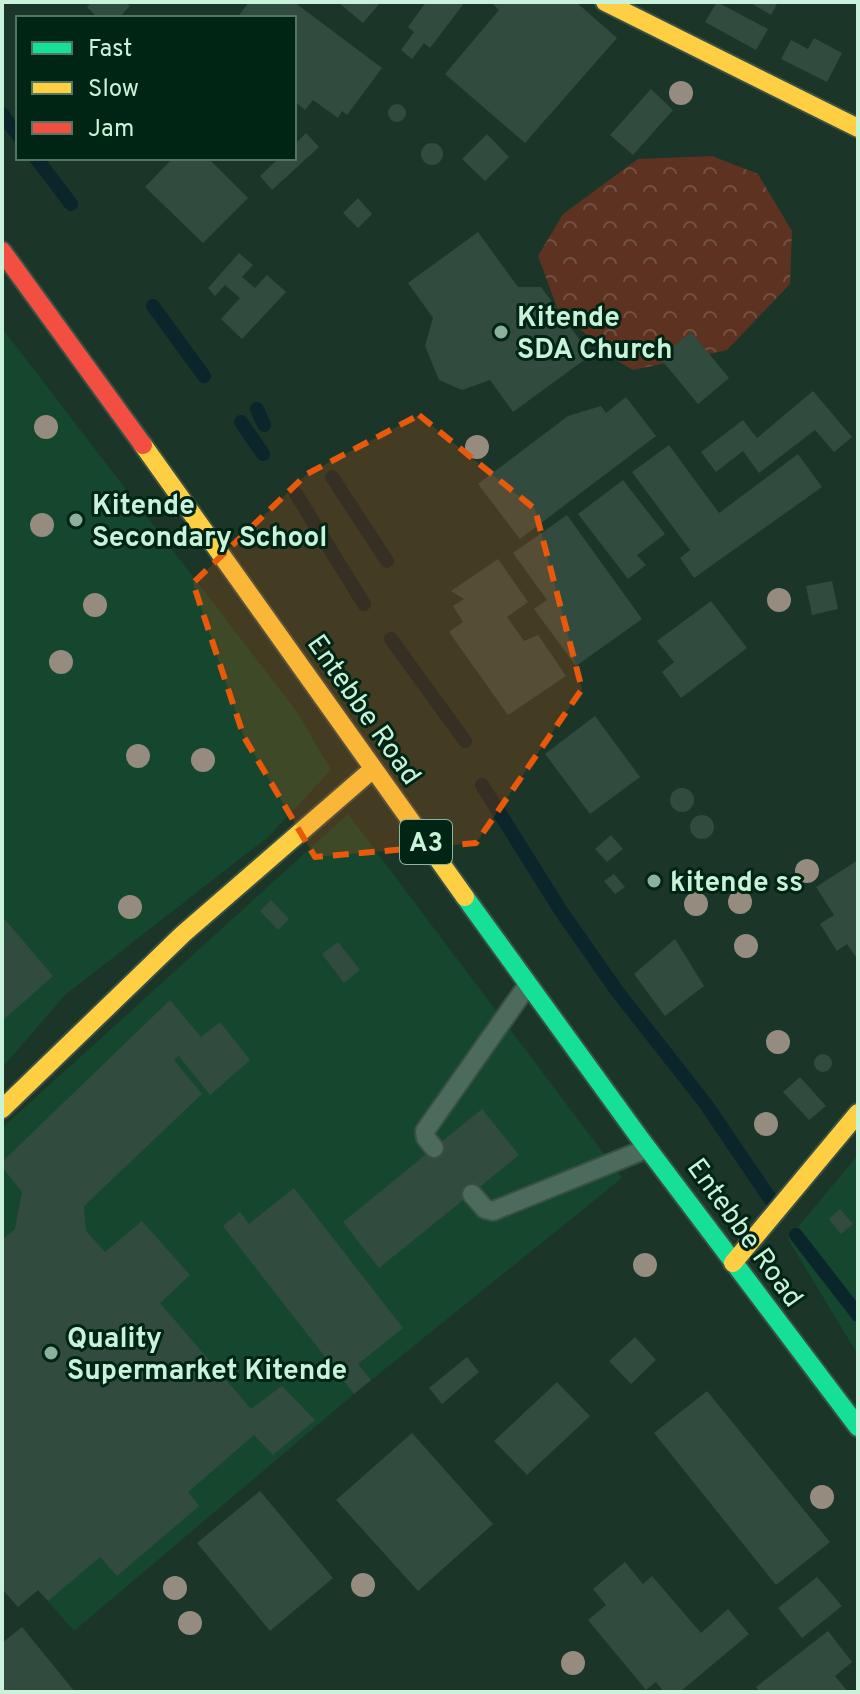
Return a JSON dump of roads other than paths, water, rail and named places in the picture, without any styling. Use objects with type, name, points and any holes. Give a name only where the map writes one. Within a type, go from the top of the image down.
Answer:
[{"type":"main road","points":[[605,2],[858,128]]},
{"type":"main road","name":"Entebbe Road","points":[[2,251],[125,418],[373,769],[733,1263],[858,1427]]},
{"type":"main road","points":[[2,1109],[138,975],[294,832],[373,769]]},
{"type":"main road","points":[[733,1263],[858,1113]]},
{"type":"lane","points":[[434,1148],[425,1131],[529,983]]},
{"type":"lane","points":[[472,1194],[485,1209],[493,1211],[649,1148]]},
{"type":"waterway","points":[[2,114],[16,132]]},
{"type":"waterway","points":[[38,160],[71,204]]},
{"type":"waterway","points":[[153,306],[204,376]]},
{"type":"waterway","points":[[257,409],[264,425]]},
{"type":"waterway","points":[[241,422],[263,454]]},
{"type":"waterway","points":[[332,477],[387,561]]},
{"type":"waterway","points":[[296,494],[364,604]]},
{"type":"waterway","points":[[391,639],[465,741]]},
{"type":"waterway","points":[[482,785],[561,911],[617,991],[705,1103],[771,1200]]},
{"type":"waterway","points":[[796,1235],[858,1315]]},
{"type":"place","name":"Kitende SDA Church","points":[[501,332]]},
{"type":"place","name":"Kitende Secondary School","points":[[76,520]]},
{"type":"place","name":"kitende ss","points":[[654,881]]},
{"type":"place","name":"Quality Supermarket Kitende","points":[[51,1353]]}]
